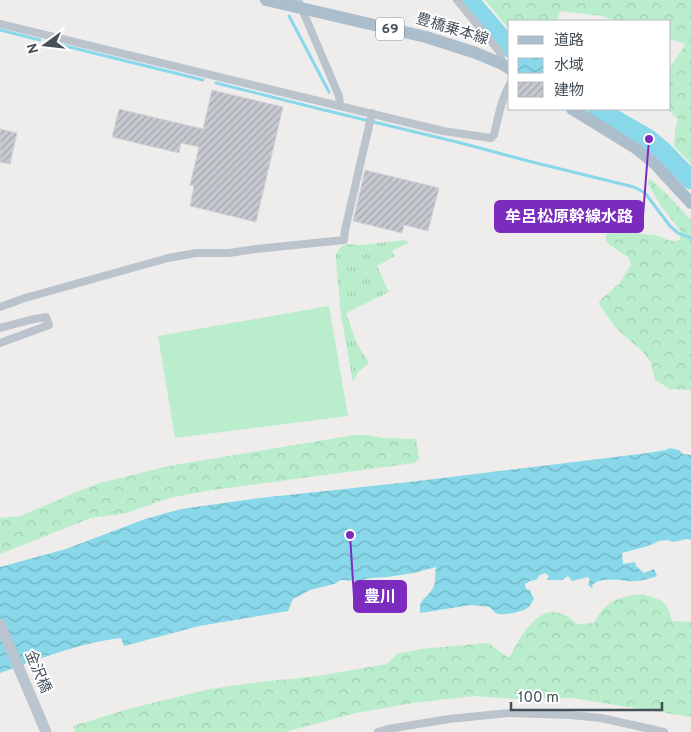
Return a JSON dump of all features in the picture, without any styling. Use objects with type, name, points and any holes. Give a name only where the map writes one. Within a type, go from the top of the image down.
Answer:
[{"type":"main road","name":"豊橋乗本線","points":[[266,0],[300,4],[426,37],[476,53],[506,66]]},
{"type":"main road","points":[[574,110],[637,149],[655,164],[691,203]]},
{"type":"main road","name":"金沢橋","points":[[0,624],[46,732]]},
{"type":"street","points":[[457,0],[500,52],[506,66]]},
{"type":"street","points":[[300,4],[339,96],[340,106]]},
{"type":"street","points":[[0,24],[371,115],[443,131],[490,138],[494,136],[500,106],[508,88]]},
{"type":"street","points":[[0,307],[25,298],[168,258],[344,240],[344,230],[371,115]]},
{"type":"street","points":[[0,328],[46,317],[49,325],[0,343]]},
{"type":"street","points":[[378,732],[449,719],[509,713],[601,718],[664,732]]},
{"type":"green space","points":[[485,0],[691,0],[691,164],[674,146],[678,119],[668,110],[671,110],[671,66],[686,44],[671,39],[671,20],[614,20],[601,16],[560,11],[557,20],[508,20],[508,28]]},
{"type":"green space","points":[[649,178],[691,220],[691,390],[670,389],[655,380],[651,363],[644,353],[616,328],[600,306],[599,301],[619,284],[631,264],[628,257],[606,242],[606,234],[639,234],[658,236],[670,241],[680,240],[680,230],[661,206],[648,184]]},
{"type":"green space","points":[[406,240],[408,243],[392,251],[395,256],[377,266],[389,292],[346,313],[357,344],[369,363],[358,372],[353,382],[341,315],[336,254],[342,246],[347,244],[360,245]]},
{"type":"green space","points":[[329,306],[348,416],[175,438],[158,336]]},
{"type":"green space","points":[[354,435],[416,439],[419,459],[414,463],[206,491],[169,498],[127,513],[91,518],[0,554],[0,518],[20,516],[96,484],[169,466]]},
{"type":"green space","points":[[642,594],[663,602],[668,608],[672,621],[691,622],[691,717],[572,698],[515,699],[474,696],[413,703],[356,713],[285,732],[75,732],[73,726],[132,708],[210,689],[318,676],[387,664],[397,654],[421,649],[488,643],[509,658],[524,632],[538,617],[546,613],[555,612],[565,615],[577,624],[594,623],[602,610],[613,601],[626,596]]},
{"type":"water","points":[[670,448],[679,450],[683,454],[691,455],[691,540],[659,541],[622,553],[623,564],[635,562],[636,566],[644,573],[654,569],[657,576],[636,581],[600,581],[592,585],[593,589],[588,585],[590,579],[587,577],[572,581],[568,576],[562,580],[547,580],[549,576],[545,573],[536,580],[525,584],[526,589],[530,590],[534,598],[530,606],[509,614],[498,614],[490,607],[471,605],[420,613],[422,601],[434,586],[436,567],[387,577],[357,581],[341,580],[334,584],[310,590],[293,599],[288,611],[199,626],[124,646],[121,638],[105,640],[59,652],[0,673],[0,567],[66,549],[145,519],[181,509],[260,498],[648,453]]},
{"type":"building","points":[[212,90],[283,107],[256,222],[190,206],[194,186],[190,185],[199,147],[181,143],[179,153],[112,137],[119,109],[203,129]]},
{"type":"building","points":[[0,129],[17,133],[10,164],[0,162]]},
{"type":"building","points":[[365,170],[439,188],[428,231],[404,225],[402,233],[353,221]]},
{"type":"waterway","points":[[469,0],[508,46]]},
{"type":"waterway","points":[[289,16],[329,92]]},
{"type":"waterway","points":[[0,30],[40,40]]},
{"type":"waterway","points":[[53,43],[203,80]]},
{"type":"waterway","points":[[216,83],[634,187],[645,193],[670,226],[678,233],[691,238]]},
{"type":"waterway","points":[[599,110],[649,139],[691,180]]},
{"type":"place","name":"牟呂松原幹線水路","points":[[649,139]]},
{"type":"place","name":"豊川","points":[[350,535]]}]
